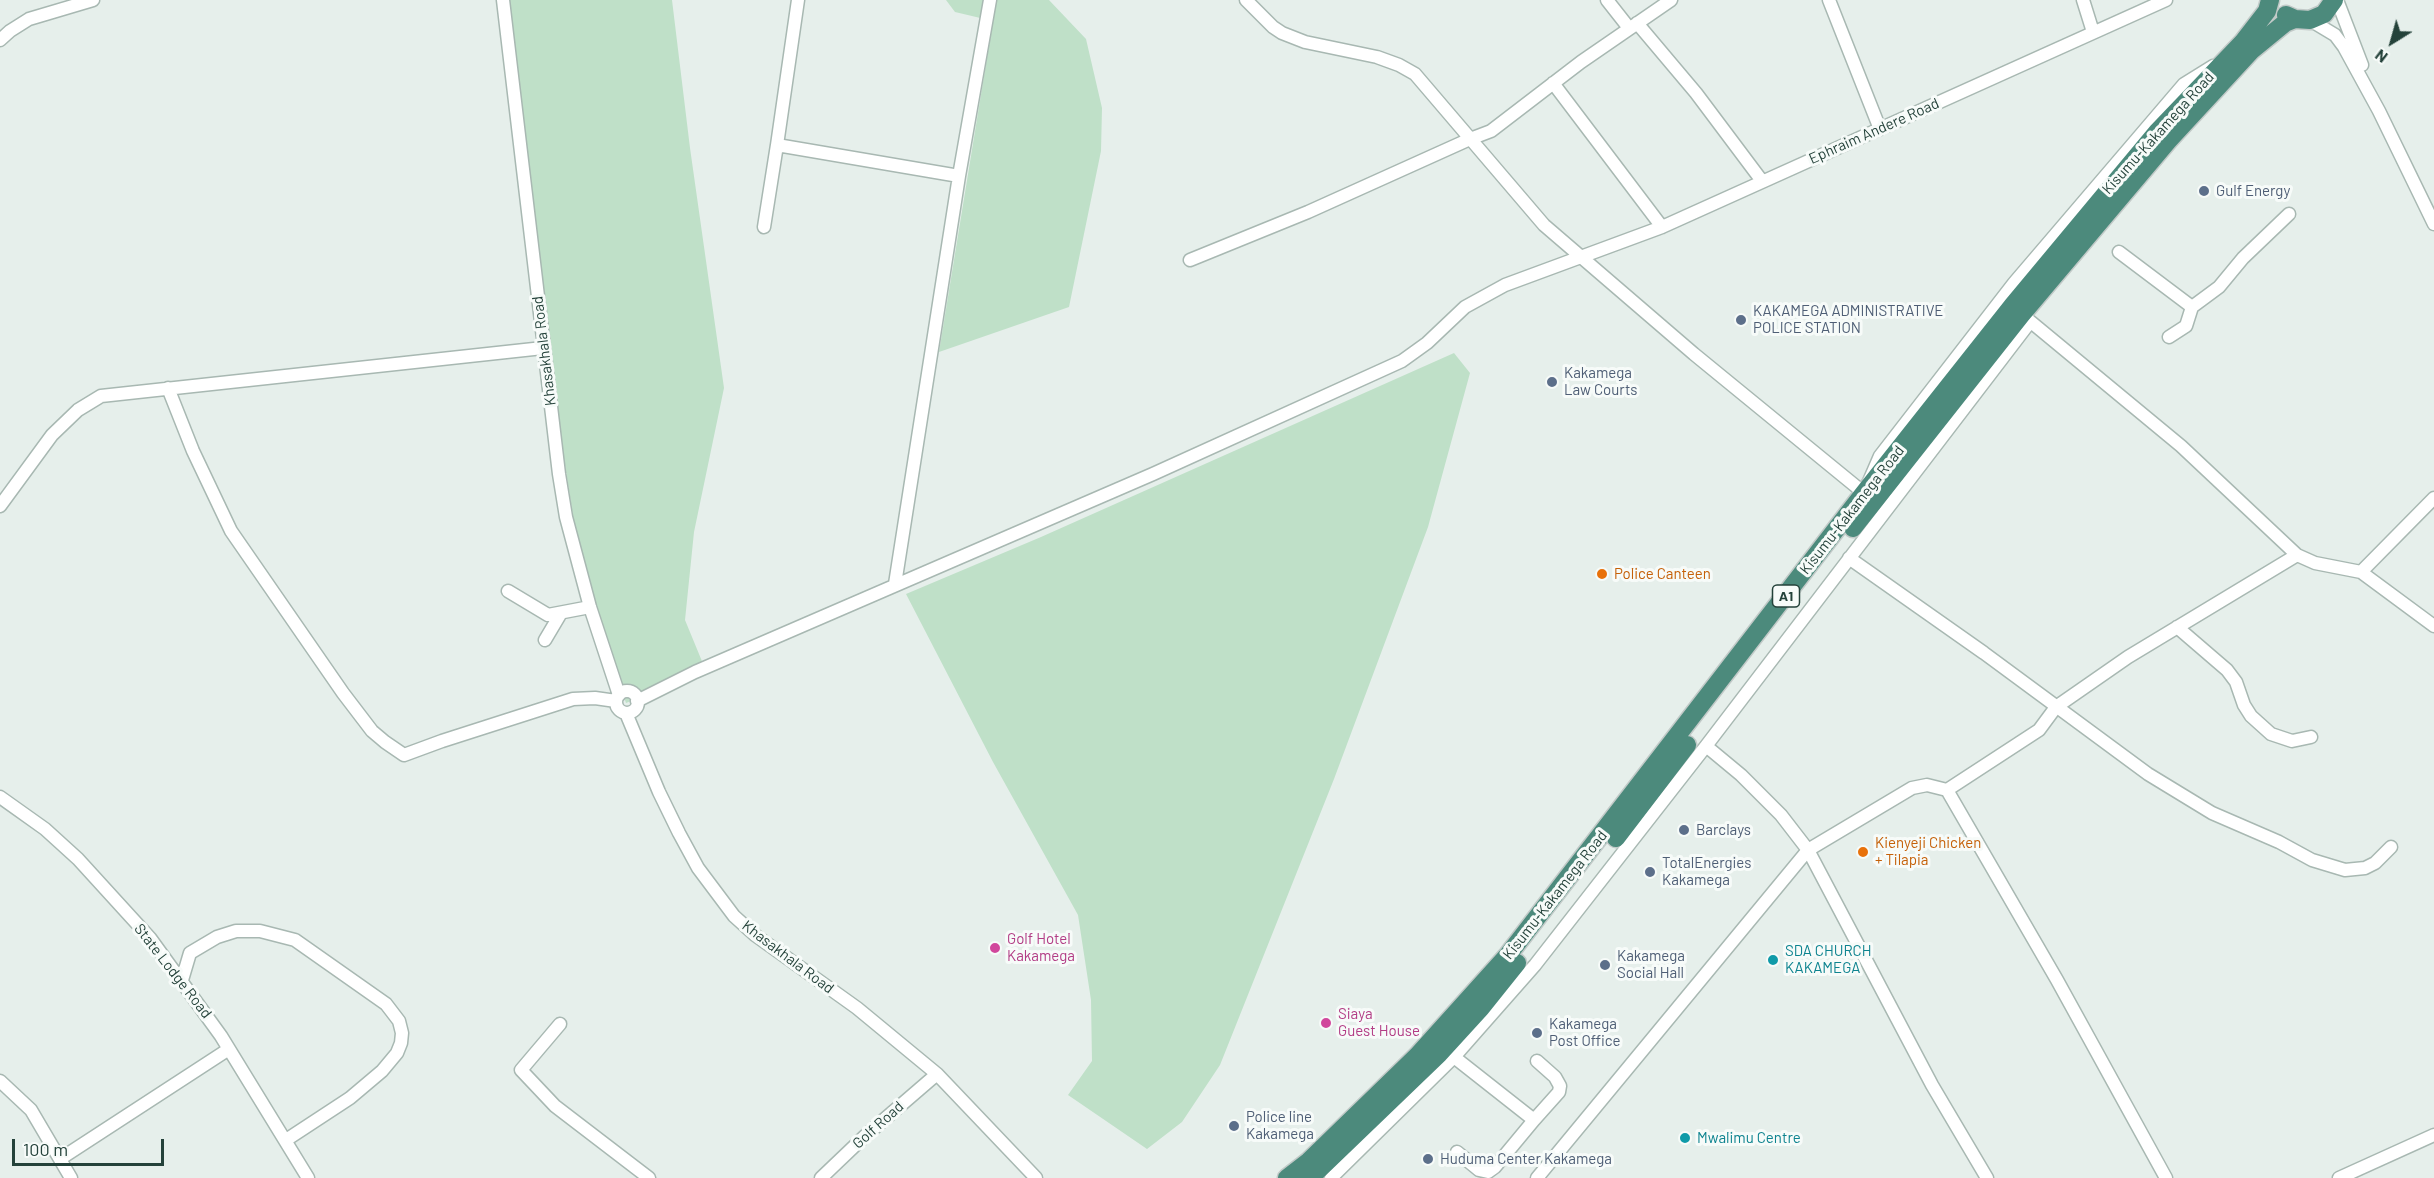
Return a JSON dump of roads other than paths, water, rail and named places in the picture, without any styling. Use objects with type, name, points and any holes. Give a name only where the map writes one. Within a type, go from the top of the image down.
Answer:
[{"type":"highway","points":[[2272,0],[2282,12],[2303,20]]},
{"type":"highway","name":"Kisumu-Kakamega Road","points":[[1287,1178],[1309,1161],[1417,1056],[1508,955],[1610,826],[1864,494],[2103,194],[2178,108],[2258,23],[2272,0]]},
{"type":"highway","name":"Kisumu-Kakamega Road","points":[[1310,1178],[1439,1054],[1481,1008],[1632,818],[1874,501],[2204,101],[2252,50],[2278,28],[2324,14],[2336,0]]},
{"type":"street","points":[[0,40],[29,18],[93,0]]},
{"type":"street","name":"Khasakhala Road","points":[[503,0],[543,348],[566,517],[617,698]]},
{"type":"street","points":[[764,227],[798,0]]},
{"type":"street","points":[[896,584],[959,176],[990,0]]},
{"type":"street","points":[[1246,0],[1282,33],[1305,42],[1377,57],[1415,74],[1530,210],[1580,257],[1864,494]]},
{"type":"street","points":[[1607,0],[1696,93],[1762,181]]},
{"type":"street","points":[[1190,260],[1308,212],[1470,139],[1491,132],[1553,83],[1671,0]]},
{"type":"street","points":[[1829,0],[1880,129]]},
{"type":"street","points":[[2083,0],[2093,33]]},
{"type":"street","name":"Ephraim Andere Road","points":[[637,701],[695,672],[1153,474],[1402,361],[1427,343],[1465,308],[1505,285],[1662,227],[2166,0]]},
{"type":"street","points":[[2336,0],[2379,111]]},
{"type":"street","points":[[2303,20],[2335,34],[2344,47],[2379,111],[2434,224]]},
{"type":"street","points":[[1553,83],[1662,227]]},
{"type":"street","points":[[777,145],[959,176]]},
{"type":"street","points":[[2169,337],[2186,326],[2192,307],[2219,287],[2243,258],[2289,214]]},
{"type":"street","points":[[2119,252],[2192,307]]},
{"type":"street","points":[[1331,1178],[1454,1057],[1535,965],[1850,558],[2026,318],[2181,446],[2297,555],[2315,563],[2361,572],[2434,626]]},
{"type":"street","points":[[0,506],[52,435],[78,410],[101,396],[543,348]]},
{"type":"street","points":[[168,388],[193,451],[231,531],[343,693],[372,731],[385,742],[404,755],[573,699],[617,698],[628,692],[634,695],[637,701],[633,711],[626,713],[620,711],[617,698]]},
{"type":"street","points":[[2361,572],[2434,498]]},
{"type":"street","points":[[1947,790],[2039,730],[2056,707],[2128,657],[2297,555]]},
{"type":"street","points":[[1850,558],[2148,774],[2230,823],[2279,842],[2312,860],[2345,870],[2358,871],[2376,863],[2391,847]]},
{"type":"street","points":[[508,591],[548,615],[590,607]]},
{"type":"street","points":[[545,640],[561,613]]},
{"type":"street","points":[[2177,627],[2227,670],[2236,682],[2251,717],[2271,734],[2292,741],[2311,737]]},
{"type":"street","name":"Khasakhala Road","points":[[626,713],[659,792],[693,859],[714,892],[734,916],[755,935],[857,1008],[937,1074],[1011,1153]]},
{"type":"street","points":[[1706,746],[1741,775],[1773,807],[1808,850],[1932,1084],[1987,1178]]},
{"type":"street","points":[[1537,1178],[1808,850],[1912,788],[1928,785],[1947,790],[2057,980],[2166,1178]]},
{"type":"street","name":"State Lodge Road","points":[[0,797],[45,830],[78,859],[150,938],[229,1049],[308,1178]]},
{"type":"street","points":[[1632,818],[1659,806]]},
{"type":"street","points":[[182,980],[190,953],[217,937],[236,931],[260,931],[295,940],[386,1004],[399,1021],[402,1033],[401,1043],[382,1071],[350,1098],[286,1140]]},
{"type":"street","points":[[560,1024],[521,1070],[555,1106],[649,1178]]},
{"type":"street","points":[[60,1159],[229,1049]]},
{"type":"street","points":[[1454,1057],[1534,1119]]},
{"type":"street","points":[[1457,1152],[1479,1170],[1488,1172],[1495,1167],[1559,1092],[1560,1086],[1554,1077],[1537,1061]]},
{"type":"street","name":"Golf Road","points":[[821,1178],[865,1136],[937,1074]]},
{"type":"street","points":[[0,1081],[31,1110],[71,1178]]},
{"type":"street","points":[[2339,1178],[2434,1135]]},
{"type":"street","points":[[1011,1153],[1030,1178]]},
{"type":"street","points":[[1011,1153],[1036,1178]]},
{"type":"place","name":"Gulf Energy","points":[[2204,191]]},
{"type":"place","name":"KAKAMEGA ADMINISTRATIVE POLICE STATION","points":[[1741,320]]},
{"type":"place","name":"Kakamega Law Courts","points":[[1552,382]]},
{"type":"place","name":"Police Canteen","points":[[1602,574]]},
{"type":"place","name":"Barclays","points":[[1684,830]]},
{"type":"place","name":"Kienyeji Chicken + Tilapia","points":[[1863,852]]},
{"type":"place","name":"TotalEnergies Kakamega","points":[[1650,872]]},
{"type":"place","name":"Golf Hotel Kakamega","points":[[995,948]]},
{"type":"place","name":"SDA CHURCH KAKAMEGA","points":[[1773,960]]},
{"type":"place","name":"Kakamega Social Hall","points":[[1605,965]]},
{"type":"place","name":"Siaya Guest House","points":[[1326,1023]]},
{"type":"place","name":"Kakamega Post Office","points":[[1537,1033]]},
{"type":"place","name":"Police line Kakamega","points":[[1234,1126]]},
{"type":"place","name":"Mwalimu Centre","points":[[1685,1138]]},
{"type":"place","name":"Huduma Center Kakamega","points":[[1428,1159]]}]
